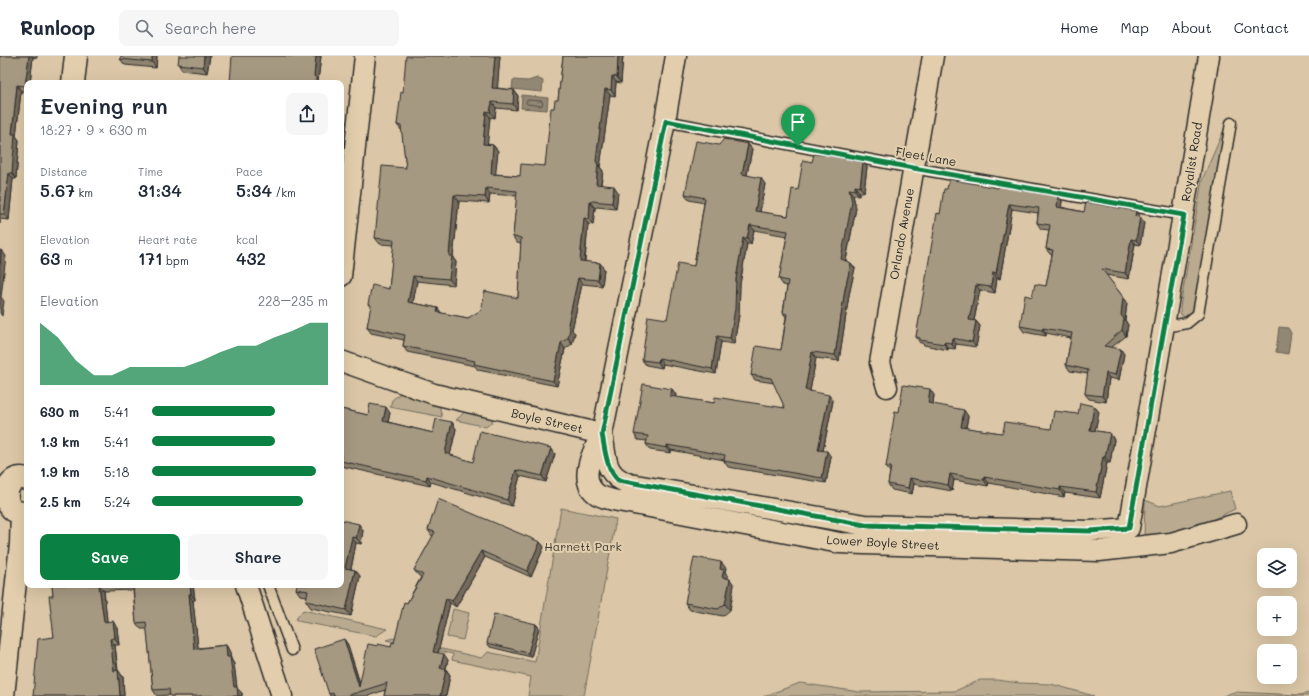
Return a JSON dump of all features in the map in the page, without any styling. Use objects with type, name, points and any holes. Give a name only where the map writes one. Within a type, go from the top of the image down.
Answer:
[{"type":"main road","points":[[74,80],[76,56]]},
{"type":"main road","points":[[24,477],[19,477],[9,482],[2,494],[6,504],[15,512],[24,512]]},
{"type":"street","points":[[344,250],[366,56]]},
{"type":"street","points":[[602,434],[666,121],[676,56]]},
{"type":"street","name":"Orlando Avenue","points":[[888,387],[880,363],[933,56]]},
{"type":"street","name":"Royalist Road","points":[[602,434],[608,466],[612,474],[618,480],[630,484],[865,525],[1090,531],[1129,528],[1184,215],[1209,56]]},
{"type":"street","name":"Boyle Street","points":[[344,362],[434,394],[602,434]]},
{"type":"street","name":"Lower Boyle Street","points":[[602,434],[589,460],[588,471],[589,485],[598,495],[613,500],[840,543],[1099,551],[1171,543],[1236,524]]},
{"type":"street","points":[[4,696],[24,512]]},
{"type":"street","points":[[248,588],[270,624],[282,696]]},
{"type":"lane","name":"Fleet Lane","points":[[666,121],[913,168],[1184,215]]},
{"type":"lane","points":[[1164,327],[1187,323],[1198,314],[1231,123]]},
{"type":"lane","points":[[268,588],[270,624],[292,650]]},
{"type":"green space","points":[[1229,118],[1193,309],[1190,315],[1185,317],[1181,315],[1180,308],[1202,180]]},
{"type":"green space","points":[[401,393],[439,405],[442,417],[390,407],[392,400]]},
{"type":"green space","points":[[468,409],[493,416],[492,422],[486,427],[456,420]]},
{"type":"green space","points":[[1230,491],[1235,509],[1201,525],[1155,543],[1144,537],[1145,500],[1160,506]]},
{"type":"green space","name":"Harnett Park","points":[[561,508],[616,519],[584,696],[528,696],[531,677],[452,660],[453,654],[386,640],[393,638],[482,658],[488,652],[535,662]]},
{"type":"green space","points":[[453,609],[469,613],[463,640],[447,637]]},
{"type":"green space","points":[[303,610],[387,629],[376,636],[297,621],[296,619]]},
{"type":"green space","points":[[980,680],[1051,684],[1094,696],[764,696],[800,683],[859,692],[955,691]]},
{"type":"green space","points":[[1234,692],[1300,695],[1309,693],[1309,696],[1223,696]]},
{"type":"water","points":[[537,78],[543,81],[542,92],[512,89],[513,80],[528,81]]},
{"type":"water","points":[[522,95],[548,98],[547,110],[521,108]]},
{"type":"water","points":[[1279,327],[1288,328],[1291,333],[1288,354],[1276,352]]},
{"type":"building","points":[[0,56],[29,56],[24,86],[17,85],[12,134],[15,134],[12,173],[9,173],[4,214],[0,214]]},
{"type":"building","points":[[121,56],[152,56],[152,62],[120,59]]},
{"type":"building","points":[[179,56],[204,56],[203,67],[178,64]]},
{"type":"building","points":[[232,56],[316,56],[314,76],[317,79],[316,80],[230,80]]},
{"type":"building","points":[[406,56],[495,56],[492,88],[514,90],[513,104],[492,102],[490,112],[486,111],[483,144],[493,145],[491,174],[520,176],[521,164],[545,166],[551,108],[554,108],[555,100],[558,100],[563,56],[618,56],[617,77],[612,76],[611,90],[605,89],[596,161],[598,165],[596,184],[614,186],[612,203],[590,202],[589,219],[584,218],[580,261],[600,263],[598,280],[578,278],[568,324],[570,328],[568,338],[561,343],[553,381],[474,364],[475,361],[403,346],[405,335],[367,327],[371,305],[368,304],[372,285],[389,289],[394,240],[375,238],[382,166],[406,168],[401,126],[397,125],[401,92],[403,92]],"holes":[[[486,188],[517,191],[513,237],[521,238],[518,298],[485,291],[481,310],[468,318],[437,312],[438,308],[408,302],[413,276],[449,279],[452,256],[449,256],[454,195],[485,197]]]},
{"type":"building","points":[[724,139],[748,144],[742,174],[761,178],[755,211],[788,216],[792,189],[798,190],[803,160],[812,162],[814,154],[825,154],[863,162],[860,187],[855,186],[855,190],[849,189],[852,202],[841,259],[851,263],[845,289],[835,355],[812,352],[805,390],[829,395],[818,450],[827,451],[822,478],[724,461],[725,455],[667,445],[667,448],[646,444],[648,436],[634,434],[643,384],[672,389],[670,396],[714,403],[715,397],[785,408],[771,378],[751,375],[756,346],[781,350],[787,314],[783,313],[788,281],[779,279],[788,231],[750,225],[747,238],[743,238],[736,279],[735,309],[730,338],[717,336],[712,369],[659,358],[658,362],[642,360],[648,316],[667,319],[678,263],[694,266],[705,198],[685,194],[696,141],[719,145]]},
{"type":"building","points":[[949,179],[998,188],[999,185],[1058,195],[1057,207],[1084,212],[1086,202],[1136,211],[1135,216],[1140,217],[1136,240],[1131,239],[1125,273],[1102,269],[1123,297],[1121,315],[1124,319],[1122,330],[1104,346],[1121,349],[1115,375],[1106,373],[1102,396],[1085,394],[1088,370],[1066,365],[1072,333],[1020,326],[1025,295],[1032,297],[1035,284],[1046,286],[1053,250],[1046,249],[1050,225],[1037,223],[1039,208],[1009,204],[996,273],[993,272],[991,287],[976,285],[969,320],[976,321],[972,342],[952,338],[951,343],[944,342],[944,344],[920,340],[920,338],[916,337],[937,213],[940,214],[944,189],[947,189]]},
{"type":"building","points":[[903,385],[930,389],[928,403],[964,410],[961,427],[1001,433],[1003,432],[1005,422],[1051,429],[1054,411],[1078,414],[1080,403],[1094,406],[1090,430],[1110,433],[1105,457],[1103,457],[1096,492],[1060,487],[1060,490],[984,477],[984,480],[950,474],[948,485],[910,478],[908,488],[888,484],[891,467],[886,467],[895,411],[899,412]]},
{"type":"building","points":[[370,404],[386,407],[383,421],[433,433],[436,419],[452,422],[445,453],[473,462],[480,431],[551,448],[542,476],[516,470],[507,500],[427,476],[426,480],[344,462],[344,410],[368,415]]},
{"type":"building","points":[[438,499],[540,542],[527,571],[481,551],[452,601],[446,598],[433,652],[444,654],[440,668],[446,670],[440,696],[384,696],[387,683],[346,696],[334,696],[333,693],[329,694],[314,649],[344,639],[359,687],[368,644],[378,646],[378,644],[391,647],[392,642],[394,643],[404,602],[407,603],[423,575],[414,570],[435,532],[428,530]]},
{"type":"building","points":[[344,521],[359,524],[356,538],[352,537],[345,568],[355,570],[346,610],[306,601],[308,591],[296,589],[344,588]]},
{"type":"building","points":[[694,557],[721,562],[720,569],[724,570],[722,577],[730,579],[725,604],[718,609],[685,603]]},
{"type":"building","points":[[52,588],[99,588],[104,622],[113,621],[115,638],[110,639],[114,671],[118,670],[120,696],[33,696],[38,639],[54,637],[49,596],[53,596]]},
{"type":"building","points":[[133,588],[190,588],[191,594],[189,594],[194,649],[226,645],[227,657],[230,657],[234,687],[237,687],[238,696],[170,696],[169,689],[153,690],[146,622],[136,623]]},
{"type":"building","points":[[494,614],[536,624],[528,653],[487,643]]},
{"type":"route","points":[[666,121],[798,146],[913,168],[1184,215],[1129,528],[1090,531],[865,525],[630,484],[618,480],[612,474],[608,466],[602,434],[666,121]]}]
